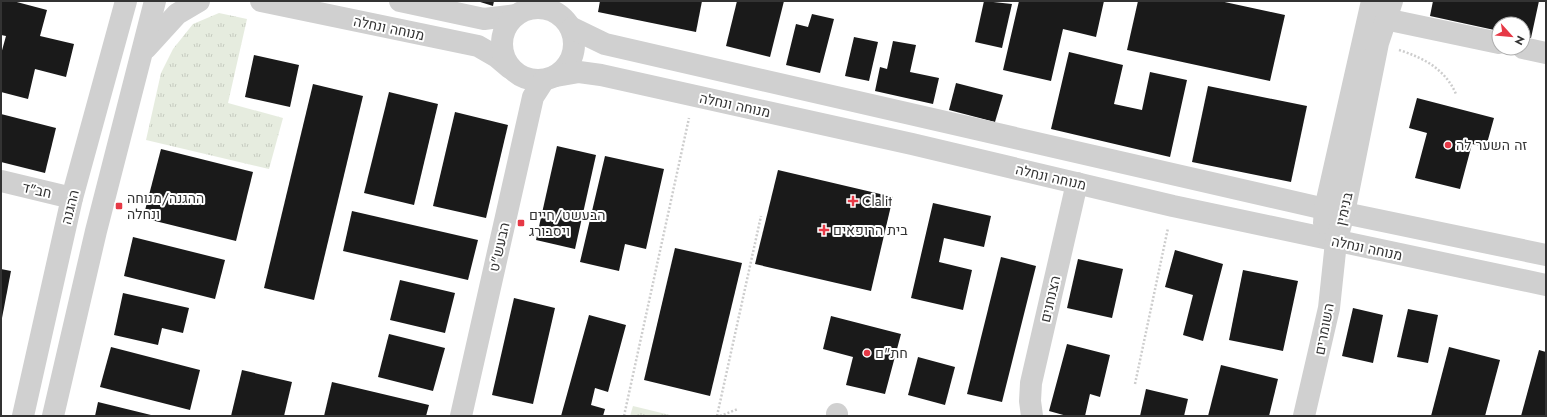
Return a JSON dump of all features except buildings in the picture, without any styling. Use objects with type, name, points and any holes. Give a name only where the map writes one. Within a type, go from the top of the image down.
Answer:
[{"type":"street","points":[[112,1],[118,30]]},
{"type":"street","name":"ההגנה","points":[[23,416],[72,198],[126,1]]},
{"type":"street","points":[[54,416],[96,231],[155,1]]},
{"type":"street","points":[[142,54],[167,23],[177,14],[199,1]]},
{"type":"street","name":"מנוחה ונחלה","points":[[261,1],[478,46],[497,57],[510,68]]},
{"type":"street","name":"מנוחה ונחלה","points":[[400,1],[484,19],[516,14]]},
{"type":"street","name":"בנימין","points":[[1336,242],[1334,211],[1372,1]]},
{"type":"street","points":[[572,28],[574,50],[571,60],[550,78],[531,80],[520,76],[510,68],[504,58],[502,46],[503,34],[508,23],[516,14],[534,7],[555,6],[572,28],[605,44],[1334,211],[1546,255]]},
{"type":"street","points":[[1388,10],[1491,41]]},
{"type":"street","name":"בנימין","points":[[1334,211],[1388,10]]},
{"type":"street","points":[[1531,50],[1546,53]]},
{"type":"street","name":"מנוחה ונחלה","points":[[550,78],[579,72],[601,75],[890,139],[1173,206],[1336,242],[1546,285]]},
{"type":"street","name":"הבעש\"ט","points":[[461,416],[534,97],[550,78]]},
{"type":"street","name":"חב\"ד","points":[[1,181],[72,198]]},
{"type":"street","name":"הצנחנים","points":[[1032,416],[1030,400],[1031,382],[1077,183]]},
{"type":"street","name":"השומרים","points":[[1304,416],[1329,308],[1336,242]]},
{"type":"path","points":[[1378,43],[1405,52],[1439,69],[1450,82],[1456,94]]},
{"type":"path","points":[[624,416],[694,96]]},
{"type":"path","points":[[1134,384],[1173,206]]},
{"type":"path","points":[[717,416],[761,216]]},
{"type":"path","points":[[720,416],[738,409]]},
{"type":"green space","points":[[515,1],[548,1],[547,9]]},
{"type":"green space","points":[[219,13],[247,19],[228,103],[283,118],[269,169],[146,140],[161,73],[173,49],[193,24]]},
{"type":"green space","points":[[633,406],[674,416],[630,416]]},
{"type":"place","name":"זה השער לה","points":[[1448,145]]},
{"type":"place","name":"Clalit","points":[[853,201]]},
{"type":"place","name":"ההגנה/מנוחה ונחלה","points":[[119,206]]},
{"type":"place","name":"הבעשט/חיים ויסבורג","points":[[521,223]]},
{"type":"place","name":"בית הרופאים","points":[[824,230]]},
{"type":"place","name":"חת\"ם","points":[[867,353]]}]
